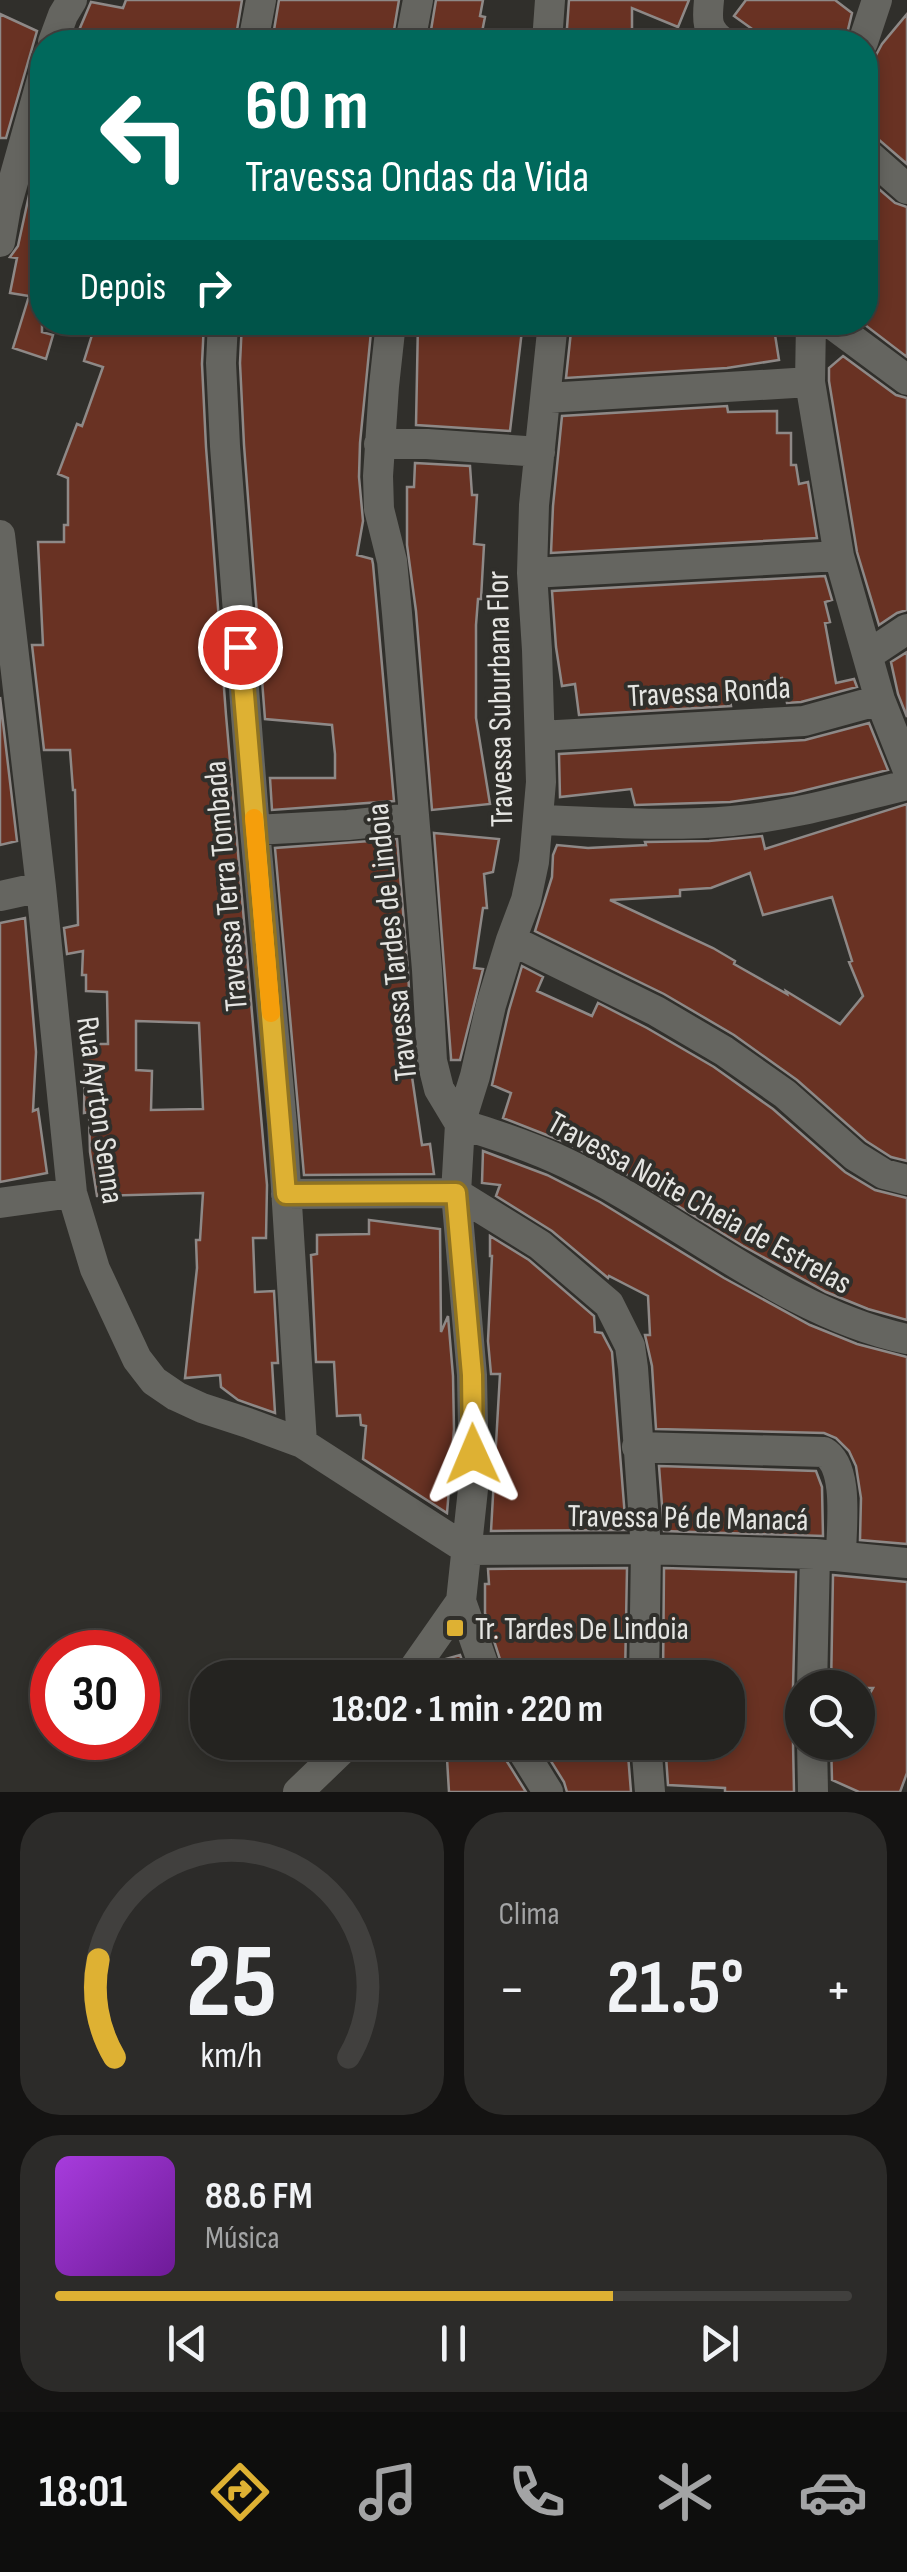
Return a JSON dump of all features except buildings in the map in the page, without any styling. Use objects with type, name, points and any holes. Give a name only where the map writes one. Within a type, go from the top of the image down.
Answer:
[{"type":"street","points":[[58,30],[72,0]]},
{"type":"street","points":[[255,30],[261,0]]},
{"type":"street","points":[[412,30],[418,0]]},
{"type":"street","points":[[548,30],[550,0]]},
{"type":"street","points":[[709,0],[707,20],[712,30]]},
{"type":"street","points":[[867,30],[877,0]]},
{"type":"street","points":[[0,242],[30,122]]},
{"type":"street","points":[[878,163],[907,189]]},
{"type":"street","name":"Travessa Terra Tombada","points":[[222,335],[224,446],[286,1194],[302,1444]]},
{"type":"street","name":"Travessa Tardes de Lindoia","points":[[390,335],[379,508],[392,561],[433,1073],[460,1124]]},
{"type":"street","name":"Travessa Suburbana Flor","points":[[460,1124],[534,862],[541,782],[532,573],[534,505],[552,335]]},
{"type":"street","points":[[811,335],[810,382],[839,556],[880,700],[907,768]]},
{"type":"street","points":[[846,335],[907,380]]},
{"type":"street","points":[[546,398],[810,382]]},
{"type":"street","points":[[380,444],[540,452]]},
{"type":"street","name":"Rua Ayrton Senna","points":[[0,536],[72,1193],[95,1269],[137,1359],[154,1380],[202,1408],[302,1444],[468,1550]]},
{"type":"street","points":[[532,573],[839,556]]},
{"type":"street","points":[[868,655],[907,629]]},
{"type":"street","name":"Travessa Ronda","points":[[540,736],[804,721],[880,700]]},
{"type":"street","points":[[538,820],[687,824],[735,821],[907,785]]},
{"type":"street","points":[[255,830],[413,818]]},
{"type":"street","points":[[0,896],[40,888]]},
{"type":"street","points":[[511,940],[656,1010],[724,1051],[784,1094],[855,1156],[884,1174],[907,1180]]},
{"type":"street","points":[[460,1124],[456,1193],[472,1375],[474,1480],[462,1602],[482,1660]]},
{"type":"street","name":"Travessa Noite Cheia de Estrelas","points":[[460,1124],[521,1143],[570,1165],[843,1321],[907,1339]]},
{"type":"street","points":[[0,1203],[72,1193]]},
{"type":"street","points":[[286,1194],[456,1193],[540,1245],[609,1304],[630,1346],[646,1549],[644,1660]]},
{"type":"street","points":[[637,1447],[824,1452],[833,1457],[839,1472],[842,1508],[828,1555],[814,1670]]},
{"type":"street","name":"Travessa Pé de Manacá","points":[[468,1550],[646,1549],[828,1555],[907,1563]]},
{"type":"street","points":[[420,1660],[462,1602]]},
{"type":"street","points":[[298,1792],[331,1760]]},
{"type":"street","points":[[528,1760],[548,1792]]},
{"type":"street","points":[[647,1760],[650,1792]]},
{"type":"street","points":[[812,1760],[813,1792]]},
{"type":"slow traffic","points":[[254,818],[271,1013]]},
{"type":"place","name":"Tr. Tardes De Lindoia","points":[[455,1628]]},
{"type":"route","points":[[240,647],[286,1194],[456,1193],[472,1375],[473,1454]]}]
